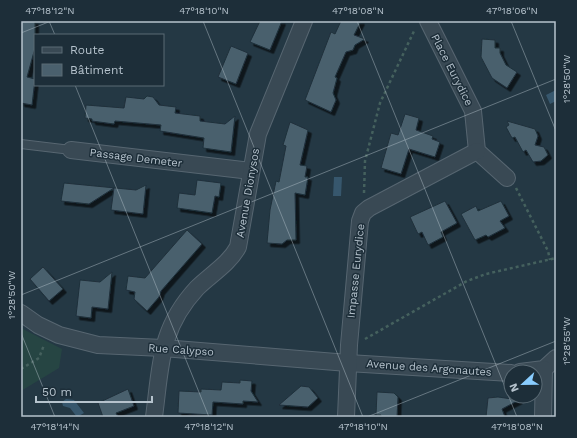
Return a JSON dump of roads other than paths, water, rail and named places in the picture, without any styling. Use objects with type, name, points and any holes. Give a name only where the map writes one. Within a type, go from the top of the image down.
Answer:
[{"type":"street","name":"Avenue Dionysos","points":[[154,417],[163,348],[172,321],[186,300],[212,273],[229,259],[238,247],[258,134],[263,118],[304,21]]},
{"type":"street","name":"Place Eurydice","points":[[422,24],[473,111],[477,151]]},
{"type":"street","name":"Passage Demeter","points":[[71,150],[251,171]]},
{"type":"street","points":[[477,151],[507,178]]},
{"type":"street","name":"Impasse Eurydice","points":[[346,417],[349,344],[360,221],[363,213],[369,208],[477,151]]},
{"type":"street","name":"Rue Calypso","points":[[21,313],[38,325],[50,331],[84,343],[348,363]]},
{"type":"street","points":[[544,417],[544,369],[556,358]]},
{"type":"street","name":"Avenue des Argonautes","points":[[348,363],[503,373]]},
{"type":"lane","name":"Passage Demeter","points":[[21,144],[71,150]]},
{"type":"water","points":[[556,90],[556,101],[550,104],[546,95]]},
{"type":"water","points":[[334,177],[342,177],[341,196],[333,196]]},
{"type":"water","points":[[66,399],[74,400],[84,413],[77,417],[70,408],[63,406],[62,402]]}]
